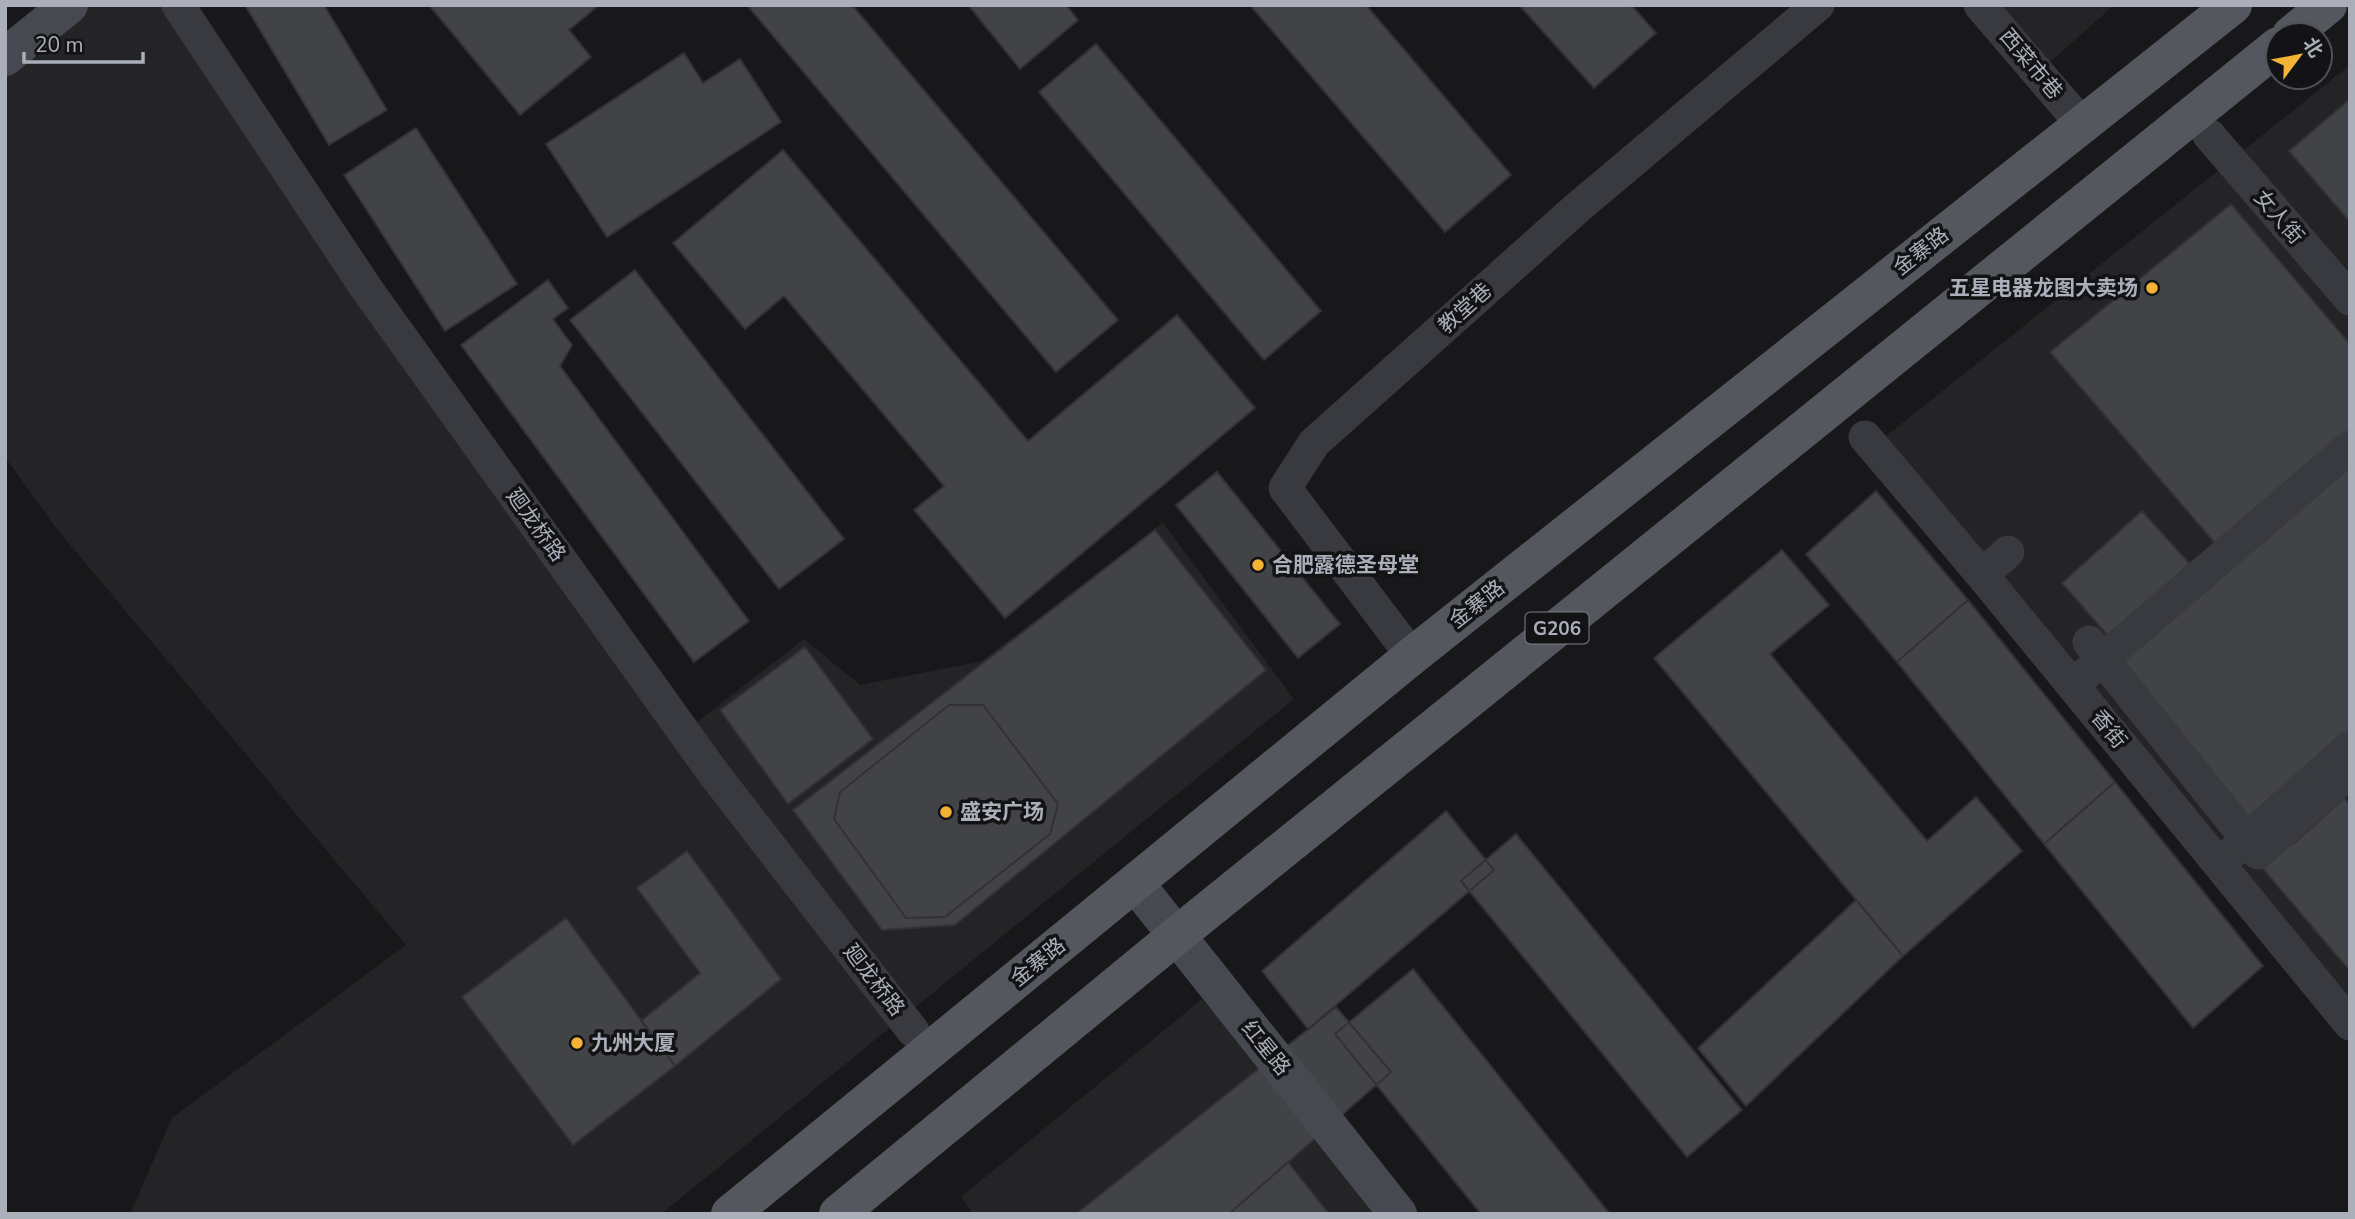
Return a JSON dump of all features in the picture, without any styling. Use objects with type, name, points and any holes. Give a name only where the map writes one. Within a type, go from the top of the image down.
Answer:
[{"type":"main road","name":"金寨路","points":[[730,1214],[1412,656],[2233,5]]},
{"type":"main road","points":[[2308,21],[2328,5]]},
{"type":"main road","name":"G206","points":[[838,1214],[1176,936],[2264,57]]},
{"type":"street","points":[[5,57],[69,5]]},
{"type":"street","name":"廻龙桥路","points":[[178,5],[366,288],[714,774],[913,1031]]},
{"type":"street","name":"教堂巷","points":[[1412,656],[1285,488],[1314,443],[1324,433],[1576,209],[1818,5]]},
{"type":"street","name":"西菜市巷","points":[[1980,5],[2081,123]]},
{"type":"street","name":"女人街","points":[[2209,135],[2350,299]]},
{"type":"street","name":"香街","points":[[1865,437],[1982,575],[2350,1024]]},
{"type":"street","points":[[2072,685],[2350,447]]},
{"type":"street","points":[[1982,575],[2008,552]]},
{"type":"street","points":[[2089,642],[2258,853],[2350,771]]},
{"type":"street","points":[[2219,864],[2350,747]]},
{"type":"street","name":"红星路","points":[[1135,883],[1398,1214]]},
{"type":"shaded area","points":[[69,5],[178,5],[684,732],[804,639],[860,685],[982,661],[1163,523],[1294,699],[661,1214],[130,1214],[172,1118],[406,945],[56,528],[5,457],[5,58]]},
{"type":"shaded area","points":[[1989,5],[2114,5],[2047,65]]},
{"type":"shaded area","points":[[2350,65],[2350,1024],[1866,452],[2317,91],[2334,91],[2334,78]]},
{"type":"shaded area","points":[[1202,999],[1388,1214],[974,1214],[961,1197]]},
{"type":"building","points":[[245,5],[324,5],[387,110],[329,145]]},
{"type":"building","points":[[429,5],[599,5],[569,30],[591,57],[520,115]]},
{"type":"building","points":[[747,5],[852,5],[1118,320],[1056,372]]},
{"type":"building","points":[[968,5],[1066,5],[1078,20],[1020,69]]},
{"type":"building","points":[[1250,5],[1366,5],[1511,175],[1445,232]]},
{"type":"building","points":[[1519,5],[1631,5],[1656,33],[1594,88]]},
{"type":"building","points":[[1096,44],[1321,311],[1264,360],[1039,92]]},
{"type":"building","points":[[684,53],[703,83],[740,59],[781,122],[607,237],[546,144]]},
{"type":"building","points":[[2350,99],[2350,222],[2289,151]]},
{"type":"building","points":[[416,128],[517,284],[445,331],[344,175]]},
{"type":"building","points":[[783,150],[1028,441],[1177,315],[1255,408],[1005,618],[914,510],[944,486],[784,296],[745,329],[673,243]]},
{"type":"building","points":[[2231,204],[2350,344],[2350,443],[2221,550],[2050,352]]},
{"type":"building","points":[[635,270],[844,539],[779,589],[570,320]]},
{"type":"building","points":[[548,280],[568,308],[553,319],[572,345],[560,366],[749,621],[694,662],[461,345]]},
{"type":"building","points":[[2350,450],[2350,731],[2233,836],[2093,671]]},
{"type":"building","name":"合肥露德圣母堂","points":[[1217,472],[1340,624],[1298,658],[1176,505]]},
{"type":"building","points":[[1876,491],[1968,600],[1897,662],[1806,554]]},
{"type":"building","points":[[2142,511],[2190,564],[2109,637],[2062,583]]},
{"type":"building","points":[[1155,530],[1266,670],[955,925],[882,930],[793,810]]},
{"type":"building","points":[[1782,550],[1829,605],[1770,654],[1927,841],[1976,797],[2022,851],[1903,956],[1654,658]]},
{"type":"building","points":[[1968,600],[2115,782],[2044,844],[1897,662]]},
{"type":"building","points":[[805,647],[873,739],[788,804],[720,710]]},
{"type":"building","name":"盛安广场","points":[[949,705],[983,705],[1058,804],[1050,834],[945,917],[906,918],[834,819],[840,792]]},
{"type":"building","points":[[2115,782],[2263,966],[2193,1028],[2044,844]]},
{"type":"building","points":[[2344,798],[2350,804],[2349,970],[2247,850],[2276,825],[2293,844]]},
{"type":"building","points":[[1446,811],[1494,870],[1308,1029],[1262,971]]},
{"type":"building","points":[[1516,834],[1742,1110],[1687,1157],[1461,881]]},
{"type":"building","points":[[687,851],[781,979],[675,1066],[641,1021],[700,973],[637,888]]},
{"type":"building","points":[[1856,900],[1903,956],[1746,1106],[1698,1048]]},
{"type":"building","name":"九州大厦","points":[[566,918],[675,1066],[573,1145],[462,997]]},
{"type":"building","points":[[1413,969],[1609,1213],[1481,1214],[1335,1034]]},
{"type":"building","points":[[1336,1007],[1391,1072],[1229,1214],[1076,1214]]},
{"type":"building","points":[[1288,1162],[1329,1214],[1229,1214]]},
{"type":"place","name":"五星电器龙图大卖场","points":[[2152,288]]},
{"type":"place","name":"合肥露德圣母堂","points":[[1258,565]]},
{"type":"place","name":"盛安广场","points":[[946,812]]},
{"type":"place","name":"九州大厦","points":[[577,1043]]}]
